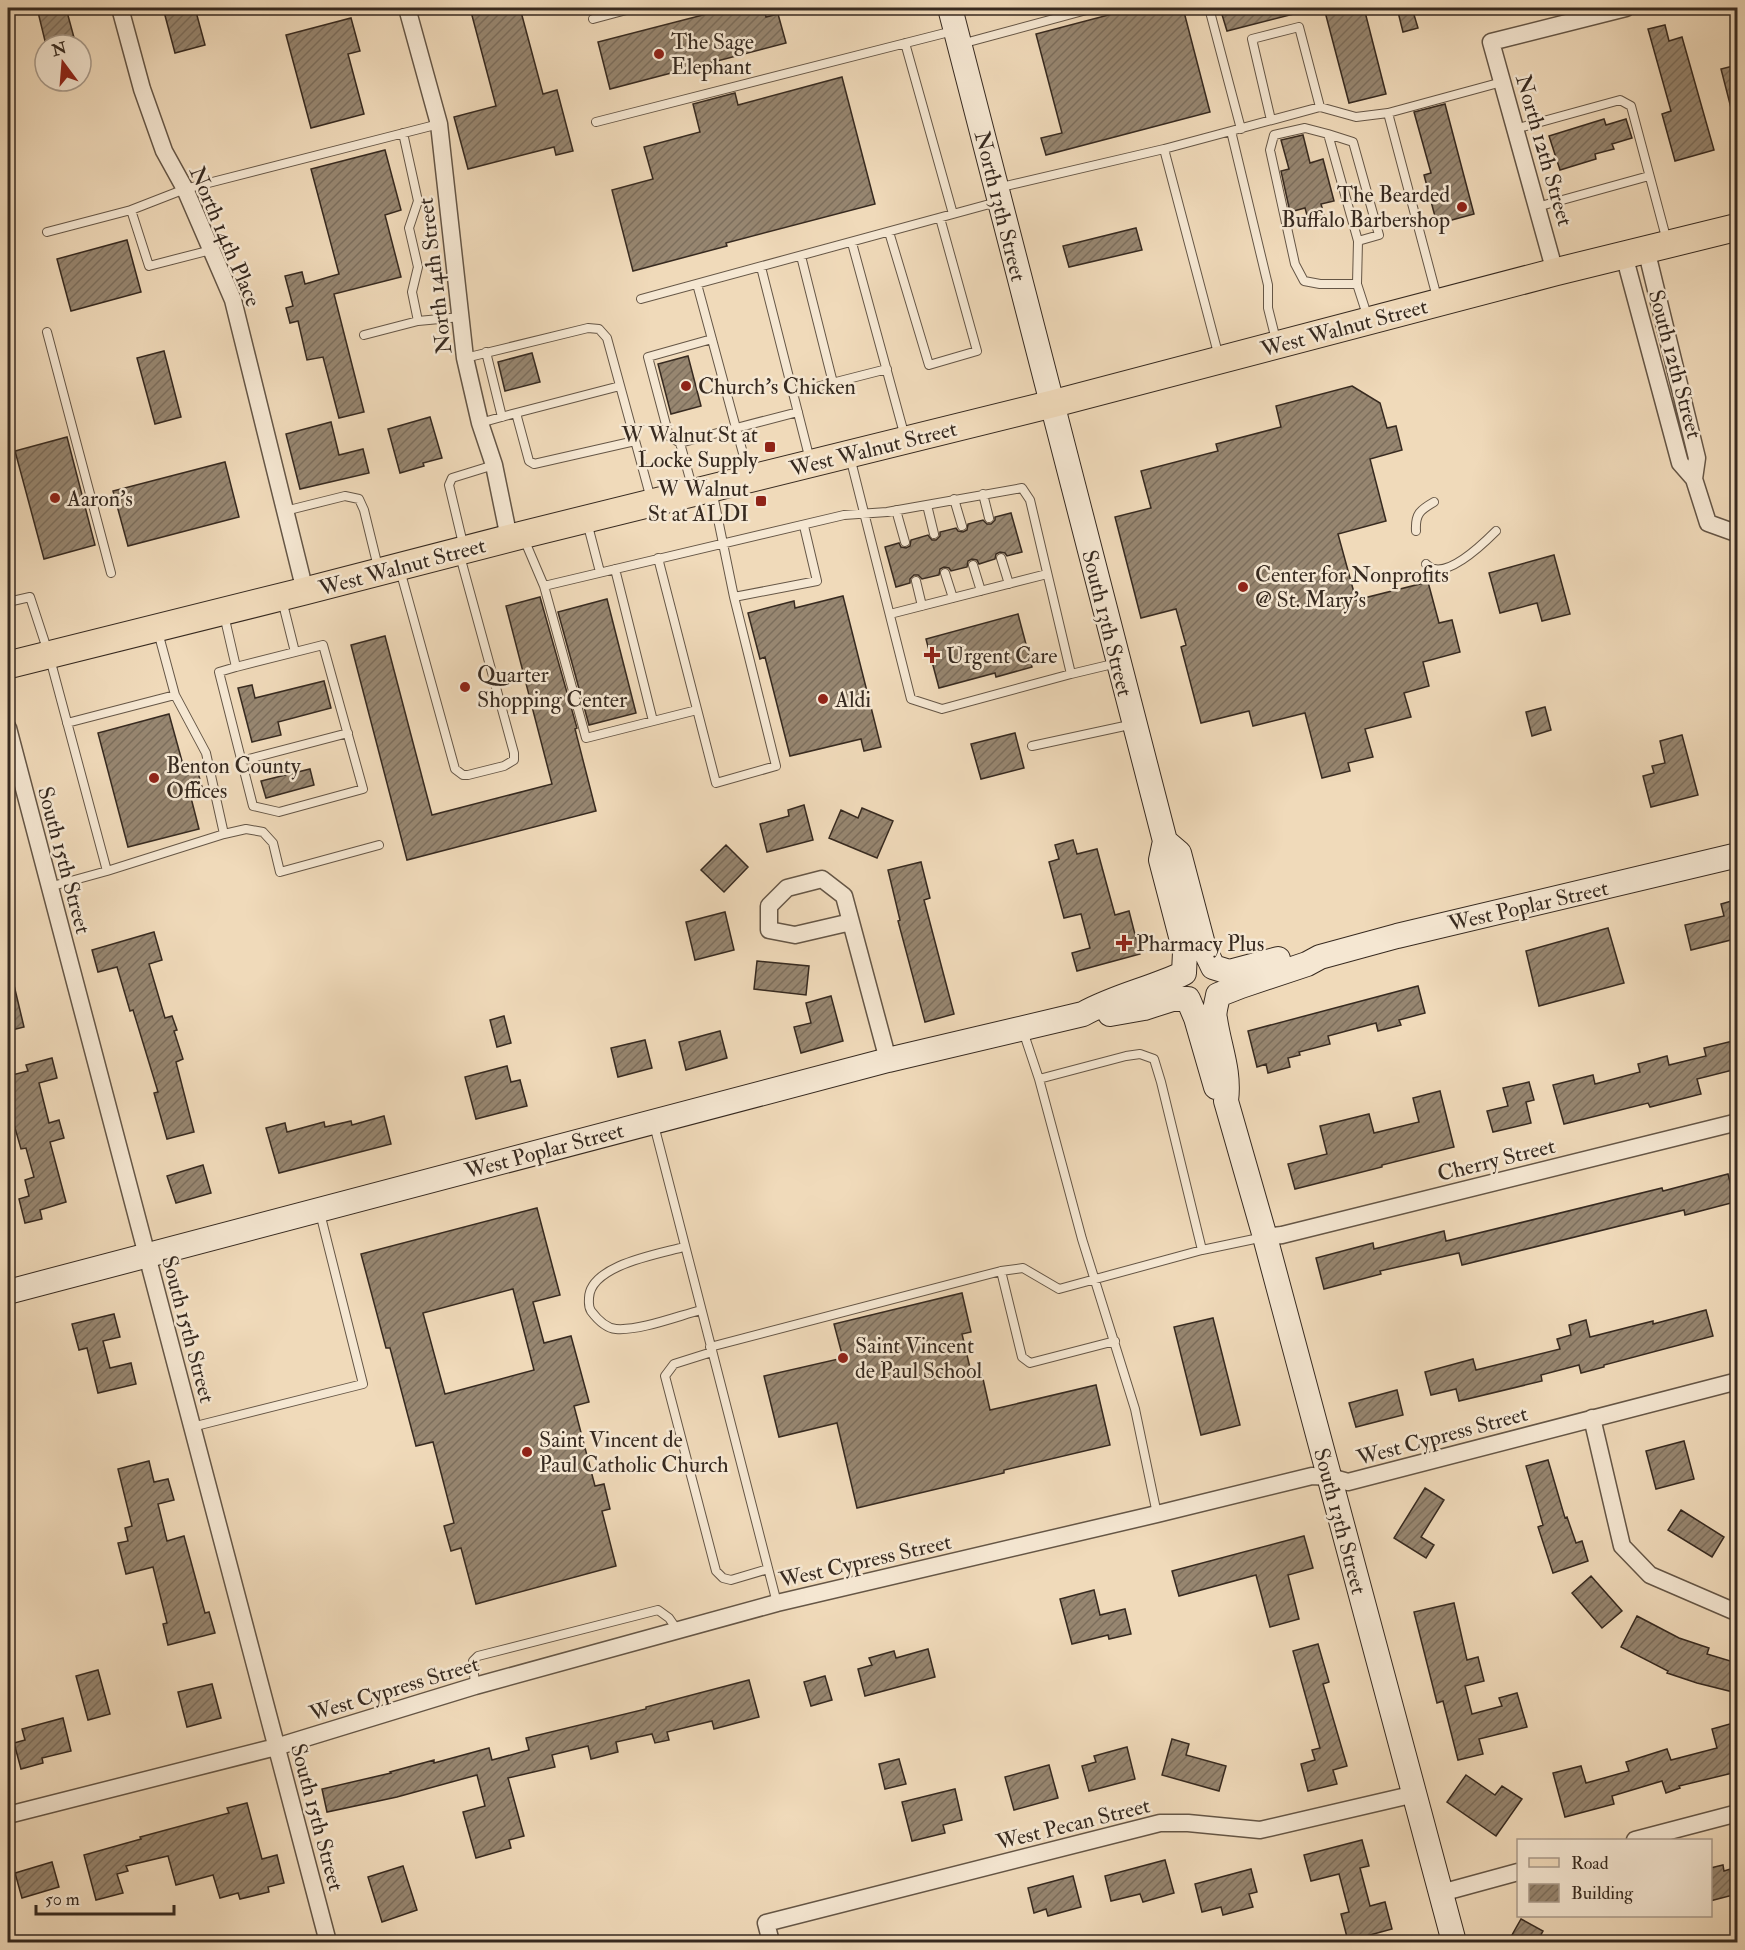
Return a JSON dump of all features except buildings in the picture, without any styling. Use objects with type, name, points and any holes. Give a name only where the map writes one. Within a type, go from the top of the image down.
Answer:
[{"type":"main road","name":"West Walnut Street","points":[[8,665],[516,536],[1052,404],[1438,302],[1737,227]]},
{"type":"street","name":"North 14th Place","points":[[120,8],[142,89],[164,151],[185,189],[233,300],[285,511],[293,594]]},
{"type":"street","name":"North 14th Street","points":[[407,8],[439,124],[465,358],[480,423],[516,536]]},
{"type":"street","name":"North 12th Street","points":[[1555,272],[1491,42],[1626,8]]},
{"type":"street","name":"North 13th Street","points":[[955,27],[1052,404]]},
{"type":"street","name":"South 12th Street","points":[[1646,249],[1697,458],[1694,479]]},
{"type":"street","name":"South 12th Street","points":[[1646,249],[1680,463],[1694,479],[1708,523],[1733,532],[1737,531]]},
{"type":"street","name":"South 13th Street","points":[[1052,404],[1165,841],[1161,860],[1185,952],[1184,973]]},
{"type":"street","name":"South 15th Street","points":[[8,728],[327,1942]]},
{"type":"street","name":"South 13th Street","points":[[1165,841],[1179,853],[1204,948],[1213,967]]},
{"type":"street","name":"West Poplar Street","points":[[1218,995],[1307,964],[1320,957],[1397,936],[1737,855]]},
{"type":"street","points":[[851,922],[795,935],[769,930],[769,906],[787,888],[822,879],[844,896],[851,922],[888,1060]]},
{"type":"street","name":"West Poplar Street","points":[[1213,967],[1229,972],[1258,963],[1308,954],[1320,957]]},
{"type":"street","points":[[1200,963],[1213,967],[1221,977],[1221,989],[1218,995],[1214,1000],[1200,1004],[1188,999],[1181,986],[1184,973],[1200,963]]},
{"type":"street","name":"West Poplar Street","points":[[1083,1014],[1097,1006],[1163,983],[1184,973]]},
{"type":"street","name":"South 13th Street","points":[[1218,995],[1214,1017],[1228,1086],[1226,1101],[1265,1237],[1454,1942]]},
{"type":"street","name":"West Poplar Street","points":[[8,1292],[888,1060],[1083,1014],[1104,1015],[1144,1008],[1172,999],[1188,999]]},
{"type":"street","name":"South 13th Street","points":[[1188,999],[1219,1093],[1226,1101]]},
{"type":"street","name":"Cherry Street","points":[[1265,1237],[1282,1235],[1737,1122]]},
{"type":"street","name":"West Cypress Street","points":[[8,1815],[276,1747],[475,1686],[777,1603],[1312,1476],[1348,1482],[1737,1381]]},
{"type":"street","points":[[1593,1418],[1622,1546],[1650,1575],[1737,1613]]},
{"type":"street","name":"West Pecan Street","points":[[771,1942],[766,1923],[1160,1823],[1188,1823],[1260,1830],[1414,1794]]},
{"type":"street","points":[[1639,1839],[1737,1813]]},
{"type":"street","points":[[1441,1893],[1517,1872]]},
{"type":"lane","points":[[593,19],[634,8]]},
{"type":"lane","points":[[596,122],[905,43],[955,27],[1094,8]]},
{"type":"lane","points":[[1209,8],[1241,129]]},
{"type":"lane","points":[[1271,120],[1252,39],[1299,27],[1320,107]]},
{"type":"lane","points":[[905,43],[953,214]]},
{"type":"lane","points":[[641,299],[852,243],[953,214],[998,195],[1320,107],[1356,117],[1388,112],[1502,82]]},
{"type":"lane","points":[[1515,129],[1620,100],[1631,105],[1649,176],[1646,249]]},
{"type":"lane","points":[[1388,112],[1438,302]]},
{"type":"lane","points":[[47,232],[131,210],[185,189],[439,124]]},
{"type":"lane","points":[[1357,284],[1320,284],[1304,281],[1295,264],[1270,150],[1274,135],[1305,128],[1353,142],[1379,235],[1358,241]]},
{"type":"lane","points":[[1231,131],[1268,285],[1268,308],[1277,345]]},
{"type":"lane","points":[[403,133],[418,201],[409,228],[418,267],[412,292],[418,321]]},
{"type":"lane","points":[[1328,134],[1358,241],[1357,284],[1369,321]]},
{"type":"lane","points":[[1164,149],[1220,360]]},
{"type":"lane","points":[[1537,207],[1649,176]]},
{"type":"lane","points":[[131,210],[149,266],[211,250]]},
{"type":"lane","points":[[889,232],[929,365],[977,351],[940,218]]},
{"type":"lane","points":[[852,243],[906,440]]},
{"type":"lane","points":[[801,256],[833,383]]},
{"type":"lane","points":[[761,267],[811,464]]},
{"type":"lane","points":[[697,284],[750,479]]},
{"type":"lane","points":[[364,335],[418,321],[461,317]]},
{"type":"lane","points":[[465,358],[588,328],[599,329],[607,338],[651,503]]},
{"type":"lane","points":[[47,332],[111,573]]},
{"type":"lane","points":[[658,558],[716,783],[776,766],[723,544],[703,490],[680,443],[669,436],[648,357],[712,339]]},
{"type":"lane","points":[[486,352],[502,417]]},
{"type":"lane","points":[[793,393],[886,369]]},
{"type":"lane","points":[[480,423],[620,386]]},
{"type":"lane","points":[[680,443],[798,412]]},
{"type":"lane","points":[[516,413],[529,461],[534,465],[635,441]]},
{"type":"lane","points":[[849,454],[911,699],[942,709],[1119,663]]},
{"type":"lane","points":[[285,511],[345,496],[358,499],[389,569],[455,769],[463,775],[468,775],[504,766],[514,760],[462,550],[449,485],[452,478],[494,465]]},
{"type":"lane","points":[[544,586],[804,526],[844,514],[896,510],[1022,488],[1030,500],[1071,674]]},
{"type":"lane","points":[[983,494],[990,518]]},
{"type":"lane","points":[[954,499],[962,526]]},
{"type":"lane","points":[[1416,531],[1420,510],[1434,502]]},
{"type":"lane","points":[[927,505],[934,534]]},
{"type":"lane","points":[[896,510],[905,542]]},
{"type":"lane","points":[[586,519],[600,572]]},
{"type":"lane","points":[[734,597],[817,581],[804,526]]},
{"type":"lane","points":[[1426,564],[1433,569],[1443,568],[1460,561],[1479,548],[1496,531]]},
{"type":"lane","points":[[516,536],[544,586],[586,738],[697,710]]},
{"type":"lane","points":[[1001,558],[1009,584]]},
{"type":"lane","points":[[973,565],[981,591]]},
{"type":"lane","points":[[615,568],[653,721]]},
{"type":"lane","points":[[945,573],[953,598]]},
{"type":"lane","points":[[890,614],[1047,574]]},
{"type":"lane","points":[[916,581],[922,606]]},
{"type":"lane","points":[[293,594],[295,652]]},
{"type":"lane","points":[[8,602],[30,597],[49,655],[107,871]]},
{"type":"lane","points":[[223,611],[236,666]]},
{"type":"lane","points":[[157,628],[175,695],[206,753],[224,834]]},
{"type":"lane","points":[[323,645],[363,789],[279,812],[253,806],[219,672],[295,652],[323,645]]},
{"type":"lane","points":[[67,723],[175,695]]},
{"type":"lane","points":[[1032,746],[1134,724]]},
{"type":"lane","points":[[241,761],[348,733]]},
{"type":"lane","points":[[49,887],[246,829],[263,832],[273,843],[280,872],[379,845]]},
{"type":"lane","points":[[1022,1028],[1039,1078],[1062,1168],[1135,1409],[1157,1514]]},
{"type":"lane","points":[[1039,1078],[1126,1056],[1140,1054],[1154,1059],[1202,1250]]},
{"type":"lane","points":[[653,1122],[777,1603]]},
{"type":"lane","points":[[192,1427],[363,1384],[319,1209]]},
{"type":"lane","points":[[768,1569],[731,1580],[723,1578],[716,1571],[665,1376],[674,1364],[711,1350],[1001,1271],[1023,1268],[1059,1288],[1202,1250],[1265,1237]]},
{"type":"lane","points":[[684,1246],[625,1264],[607,1272],[589,1291],[588,1306],[598,1321],[614,1329],[632,1328],[701,1310]]},
{"type":"lane","points":[[1001,1271],[1022,1357],[1030,1363],[1115,1341]]},
{"type":"lane","points":[[475,1686],[473,1661],[478,1656],[658,1610],[669,1618],[678,1631]]},
{"type":"place","name":"The Sage Elephant","points":[[659,54]]},
{"type":"place","name":"The Bearded Buffalo Barbershop","points":[[1462,207]]},
{"type":"place","name":"Church's Chicken","points":[[686,386]]},
{"type":"place","name":"W Walnut St at Locke Supply","points":[[770,447]]},
{"type":"place","name":"Aaron's","points":[[55,498]]},
{"type":"place","name":"W Walnut St at ALDI","points":[[761,501]]},
{"type":"place","name":"Center for Nonprofits @ St. Mary's","points":[[1243,587]]},
{"type":"place","name":"Urgent Care","points":[[932,655]]},
{"type":"place","name":"Quarter Shopping Center","points":[[465,687]]},
{"type":"place","name":"Aldi","points":[[823,699]]},
{"type":"place","name":"Benton County Offices","points":[[154,778]]},
{"type":"place","name":"Pharmacy Plus","points":[[1124,943]]},
{"type":"place","name":"Saint Vincent de Paul School","points":[[843,1358]]},
{"type":"place","name":"Saint Vincent de Paul Catholic Church","points":[[527,1452]]}]
